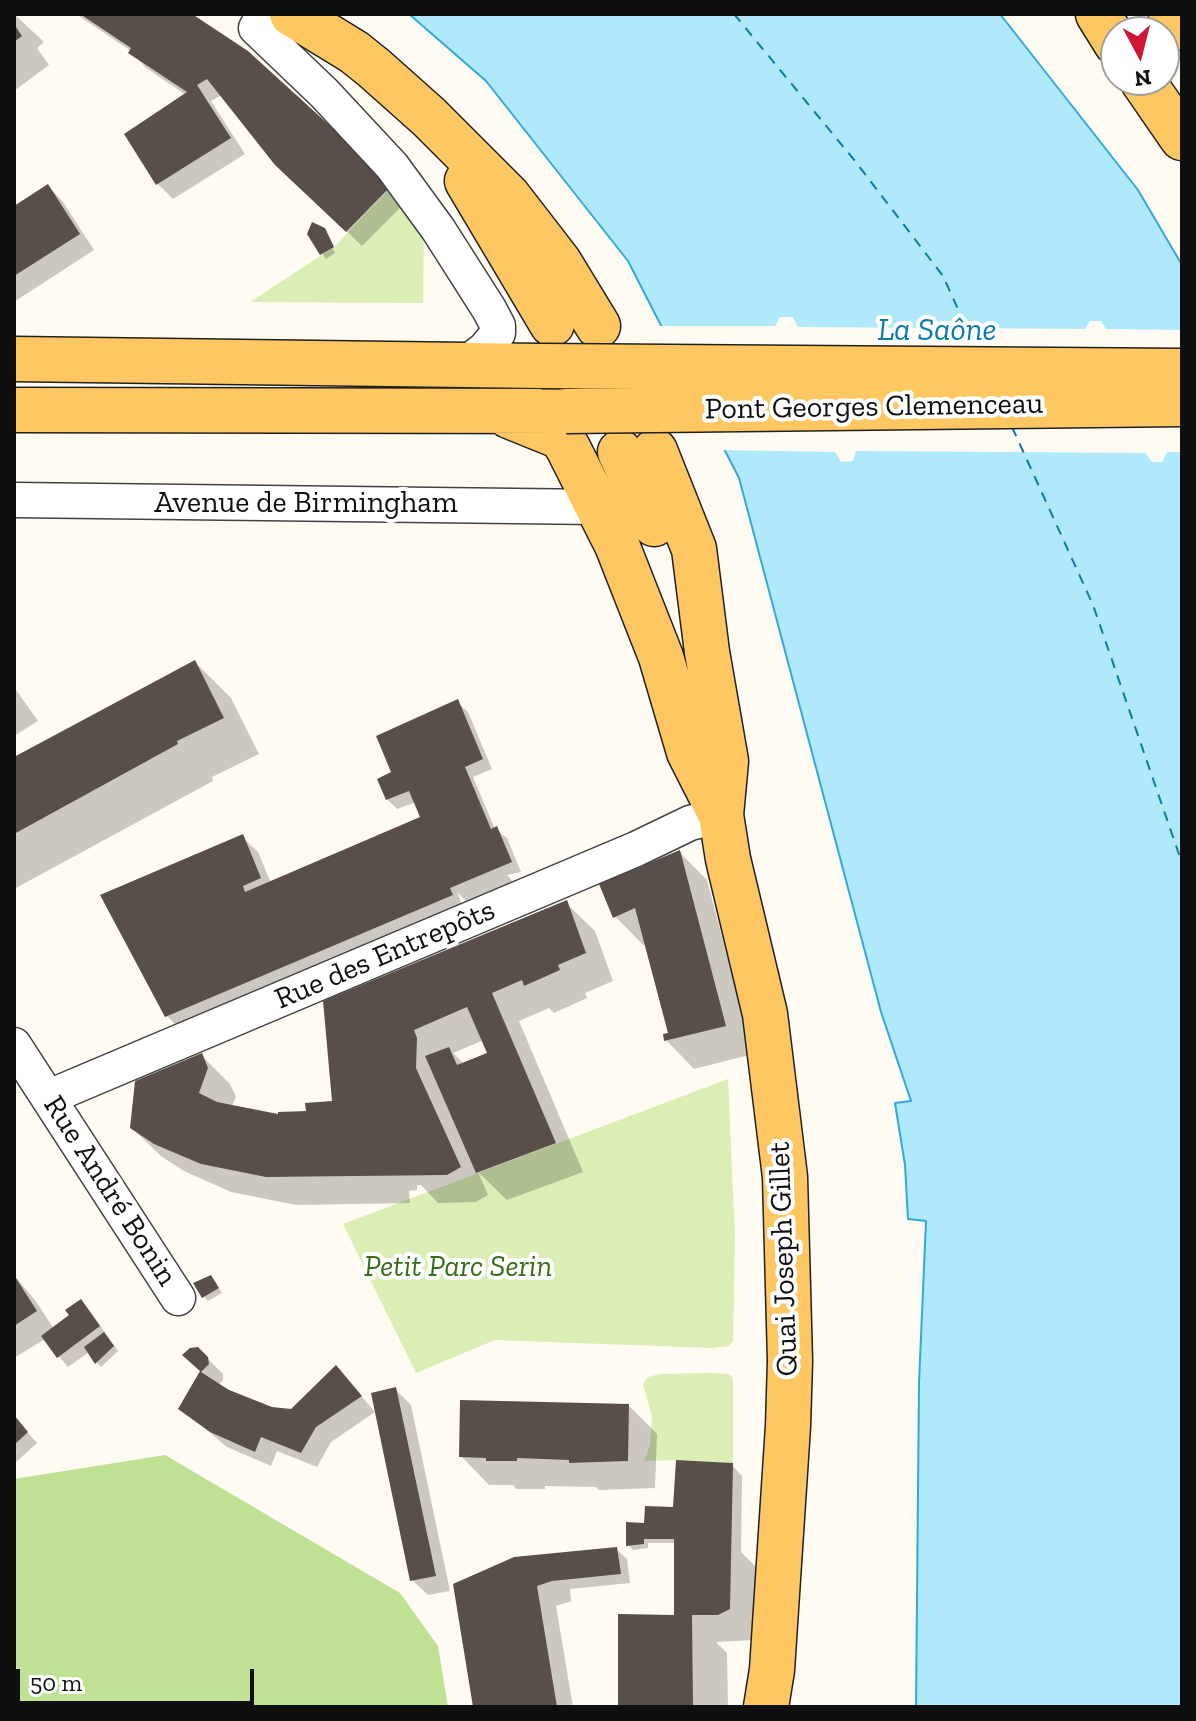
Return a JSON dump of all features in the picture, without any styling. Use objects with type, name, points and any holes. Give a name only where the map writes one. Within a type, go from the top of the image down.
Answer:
[{"type":"main road","points":[[292,14],[354,52],[429,117],[508,196],[559,262],[598,326]]},
{"type":"main road","points":[[1171,14],[1182,28]]},
{"type":"main road","points":[[1153,96],[1182,138]]},
{"type":"main road","points":[[429,117],[552,324]]},
{"type":"main road","points":[[14,359],[464,365]]},
{"type":"main road","name":"Pont Georges Clemenceau","points":[[464,365],[1182,371]]},
{"type":"main road","name":"Pont Georges Clemenceau","points":[[496,411],[1182,404]]},
{"type":"main road","points":[[14,410],[496,411]]},
{"type":"main road","name":"Quai Joseph Gillet","points":[[496,411],[561,437],[617,545],[661,657],[695,768],[721,815]]},
{"type":"main road","name":"Quai Joseph Gillet","points":[[638,452],[636,482],[707,652],[726,761],[721,815],[728,859],[765,1014],[785,1177],[790,1361],[788,1426],[772,1670],[766,1707]]},
{"type":"street","points":[[265,14],[256,28],[324,93],[392,166],[438,229],[489,309],[498,326],[498,333],[485,349],[464,365]]},
{"type":"street","name":"Avenue de Birmingham","points":[[14,500],[598,507]]},
{"type":"street","name":"Rue des Entrepôts","points":[[49,1097],[636,849],[690,823],[721,815]]},
{"type":"street","name":"Rue André Bonin","points":[[14,1045],[178,1298]]},
{"type":"green space","points":[[391,187],[424,227],[423,303],[250,302],[334,247]]},
{"type":"green space","name":"Petit Parc Serin","points":[[728,1079],[735,1236],[733,1341],[729,1346],[712,1348],[495,1340],[416,1373],[343,1224]]},
{"type":"green space","points":[[712,1373],[729,1374],[733,1378],[733,1463],[644,1461],[650,1445],[652,1416],[643,1384],[648,1377]]},
{"type":"green space","points":[[165,1455],[400,1593],[438,1646],[448,1707],[14,1707],[14,1479]]},
{"type":"water","name":"La Saône","points":[[409,14],[1000,14],[1138,190],[1182,265],[1182,1707],[916,1707],[919,1383],[926,1221],[908,1219],[905,1165],[895,1103],[911,1101],[881,1012],[739,478],[628,261],[486,81]]},
{"type":"pier","points":[[780,317],[793,317],[798,327],[1085,329],[1090,321],[1101,321],[1106,329],[1182,330],[1182,452],[1167,452],[1162,462],[1152,462],[1146,453],[856,451],[853,461],[841,462],[835,452],[720,450],[657,326],[775,326]]},
{"type":"building","points":[[80,14],[192,14],[248,51],[391,186],[346,232],[275,165],[207,79],[197,85],[231,138],[156,185],[124,134],[187,92],[128,53],[131,48]]},
{"type":"building","points":[[14,24],[22,36],[14,42]]},
{"type":"building","points":[[48,184],[80,234],[14,276],[14,206]]},
{"type":"building","points":[[312,222],[325,228],[334,247],[320,255],[307,234]]},
{"type":"building","points":[[195,660],[224,718],[177,741],[178,744],[14,834],[14,757]]},
{"type":"building","points":[[458,699],[483,759],[465,767],[491,829],[497,826],[512,862],[450,888],[453,895],[165,1017],[100,895],[243,834],[261,878],[243,886],[245,892],[420,817],[409,791],[386,800],[377,779],[391,772],[376,736]]},
{"type":"building","points":[[680,850],[726,1026],[664,1041],[663,1034],[668,1033],[635,908],[613,918],[599,884]]},
{"type":"building","points":[[567,900],[586,953],[558,965],[560,970],[524,986],[522,980],[492,993],[556,1143],[476,1173],[425,1056],[449,1047],[457,1065],[487,1053],[467,1007],[414,1030],[417,1038],[416,1068],[461,1167],[447,1175],[266,1177],[201,1164],[154,1144],[130,1128],[135,1081],[202,1053],[208,1068],[199,1093],[217,1102],[278,1114],[306,1111],[305,1103],[332,1101],[323,1001]]},
{"type":"building","points":[[14,1275],[37,1311],[14,1326]]},
{"type":"building","points":[[211,1275],[219,1288],[202,1298],[193,1283]]},
{"type":"building","points":[[81,1299],[100,1326],[57,1358],[41,1336],[69,1315],[65,1310]]},
{"type":"building","points":[[104,1332],[114,1346],[95,1364],[84,1347]]},
{"type":"building","points":[[198,1347],[208,1357],[209,1364],[201,1372],[229,1390],[272,1407],[291,1409],[336,1365],[362,1396],[316,1427],[301,1453],[261,1437],[255,1452],[210,1432],[178,1409],[200,1371],[182,1355],[190,1348]]},
{"type":"building","points":[[396,1387],[436,1576],[410,1581],[371,1393]]},
{"type":"building","points":[[460,1400],[629,1404],[628,1461],[569,1463],[569,1460],[517,1458],[517,1461],[486,1461],[486,1458],[459,1457]]},
{"type":"building","points":[[14,1415],[28,1432],[14,1445]]},
{"type":"building","points":[[676,1460],[733,1463],[730,1609],[718,1615],[692,1615],[693,1707],[618,1707],[618,1614],[674,1615],[674,1539],[644,1539],[644,1544],[626,1546],[626,1522],[644,1523],[645,1506],[673,1507]]},
{"type":"building","points":[[617,1547],[621,1574],[552,1581],[537,1586],[557,1707],[473,1707],[453,1584],[514,1557]]},
{"type":"ferry route","points":[[734,14],[855,161],[943,276],[976,349]]},
{"type":"ferry route","points":[[1012,427],[1093,605],[1182,863]]}]
